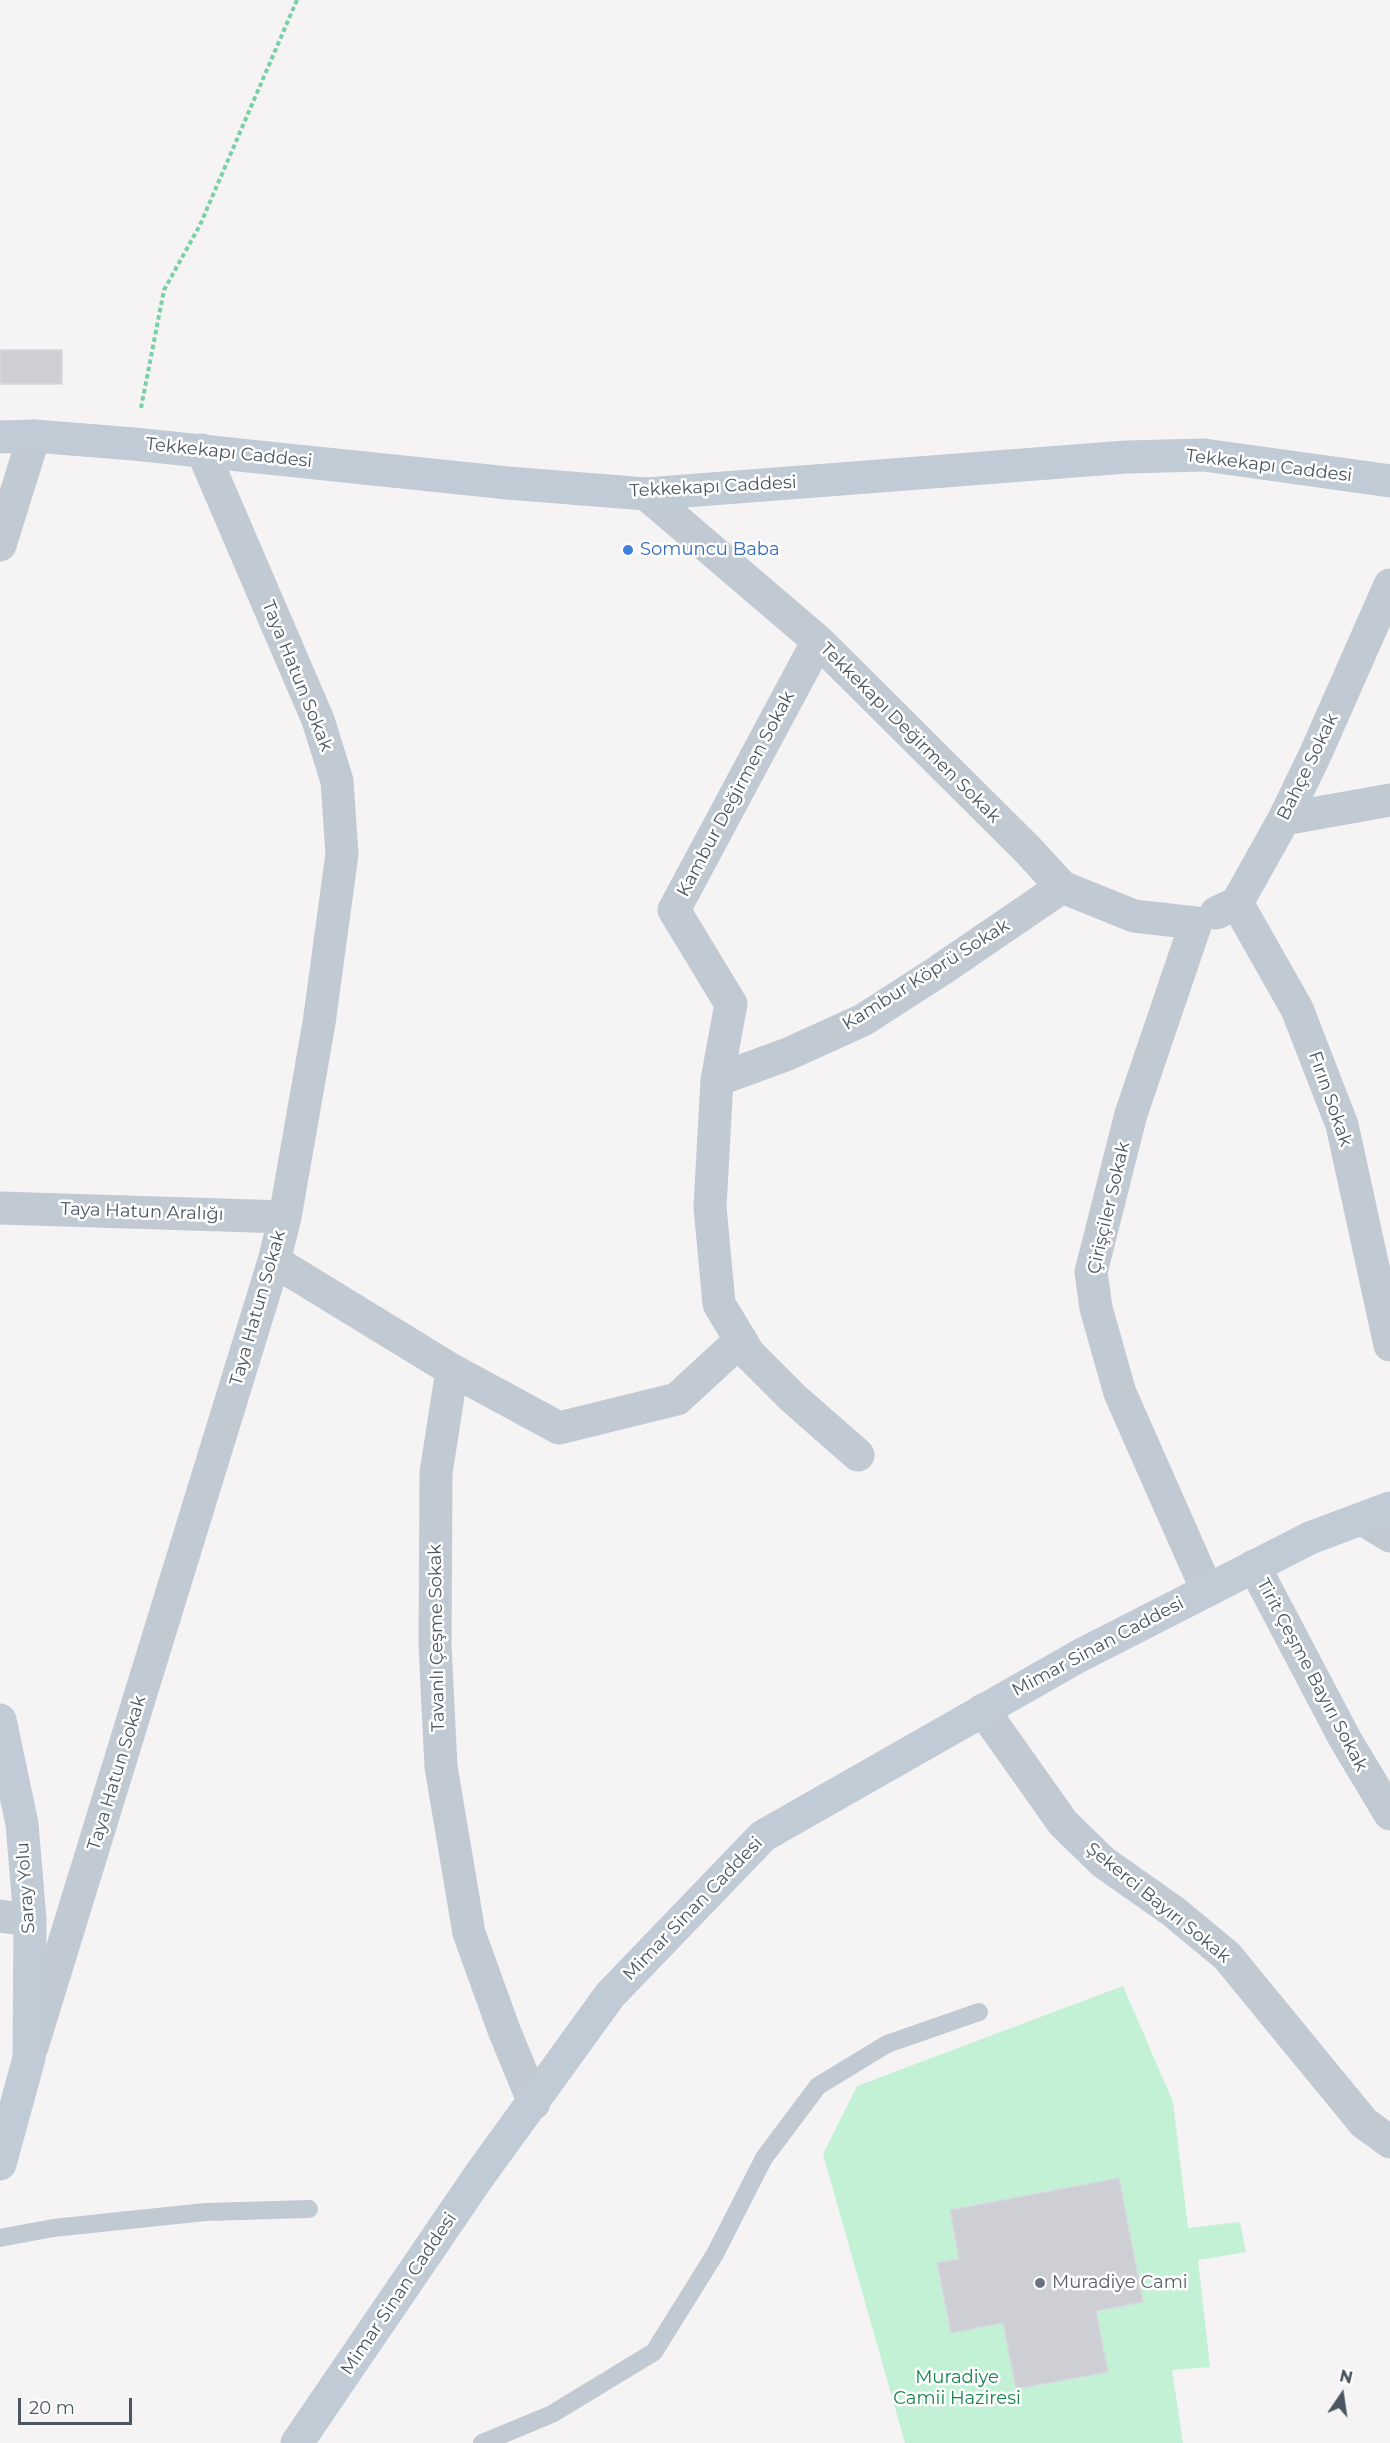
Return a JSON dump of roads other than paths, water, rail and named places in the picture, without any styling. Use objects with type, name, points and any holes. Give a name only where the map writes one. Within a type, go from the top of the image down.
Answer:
[{"type":"street","name":"Tekkekapı Caddesi","points":[[0,437],[34,436],[134,444],[508,483],[646,494],[1126,457],[1204,455],[1390,481]]},
{"type":"street","points":[[0,545],[34,436]]},
{"type":"street","name":"Taya Hatun Sokak","points":[[0,2164],[29,2058],[274,1261],[285,1217],[319,1023],[342,854],[337,782],[318,720],[202,450]]},
{"type":"street","name":"Tekkekapı Değirmen Sokak","points":[[646,494],[818,641],[1062,886],[1134,916],[1196,923]]},
{"type":"street","name":"Bahçe Sokak","points":[[1237,903],[1284,819],[1316,755],[1390,585]]},
{"type":"street","name":"Kambur Değirmen Sokak","points":[[717,1080],[731,1004],[674,909],[818,641]]},
{"type":"street","points":[[1284,819],[1390,800]]},
{"type":"street","name":"Kambur Köprü Sokak","points":[[717,1080],[788,1054],[863,1020],[939,971],[1062,886]]},
{"type":"street","points":[[1196,923],[1237,903]]},
{"type":"street","name":"Fırın Sokak","points":[[1237,903],[1298,1009],[1342,1125],[1390,1345]]},
{"type":"street","name":"Çirişçiler Sokak","points":[[1196,923],[1131,1114],[1091,1272],[1096,1308],[1120,1393],[1207,1590]]},
{"type":"street","points":[[717,1080],[710,1207],[719,1304],[749,1354],[858,1455]]},
{"type":"street","name":"Taya Hatun Aralığı","points":[[0,1208],[285,1217]]},
{"type":"street","points":[[274,1261],[452,1370],[559,1428],[677,1399],[741,1340]]},
{"type":"street","name":"Tavanlı Çeşme Sokak","points":[[452,1370],[435,1473],[435,1645],[441,1767],[469,1933],[504,2030],[534,2103]]},
{"type":"street","points":[[1376,1514],[1390,1536]]},
{"type":"street","name":"Mimar Sinan Caddesi","points":[[297,2443],[479,2176],[610,1995],[763,1836],[1079,1656],[1310,1538],[1376,1514]]},
{"type":"street","name":"Tirit Çeşme Bayırı Sokak","points":[[1254,1566],[1345,1738],[1390,1814]]},
{"type":"street","name":"Şekerci Bayırı Sokak","points":[[983,1710],[1063,1823],[1103,1863],[1174,1912],[1227,1956],[1364,2123],[1390,2142]]},
{"type":"street","name":"Saray Yolu","points":[[0,1720],[22,1824],[15,1918],[29,2058]]},
{"type":"lane","points":[[482,2443],[552,2414],[654,2352],[715,2254],[765,2158],[819,2086],[887,2044],[979,2012]]},
{"type":"lane","points":[[0,2238],[53,2228],[206,2212],[309,2209]]},
{"type":"place","name":"Somuncu Baba","points":[[628,550]]},
{"type":"place","name":"Muradiye Cami","points":[[1040,2283]]},
{"type":"park label","name":"Muradiye Camii Haziresi","points":[[957,2388]]}]
